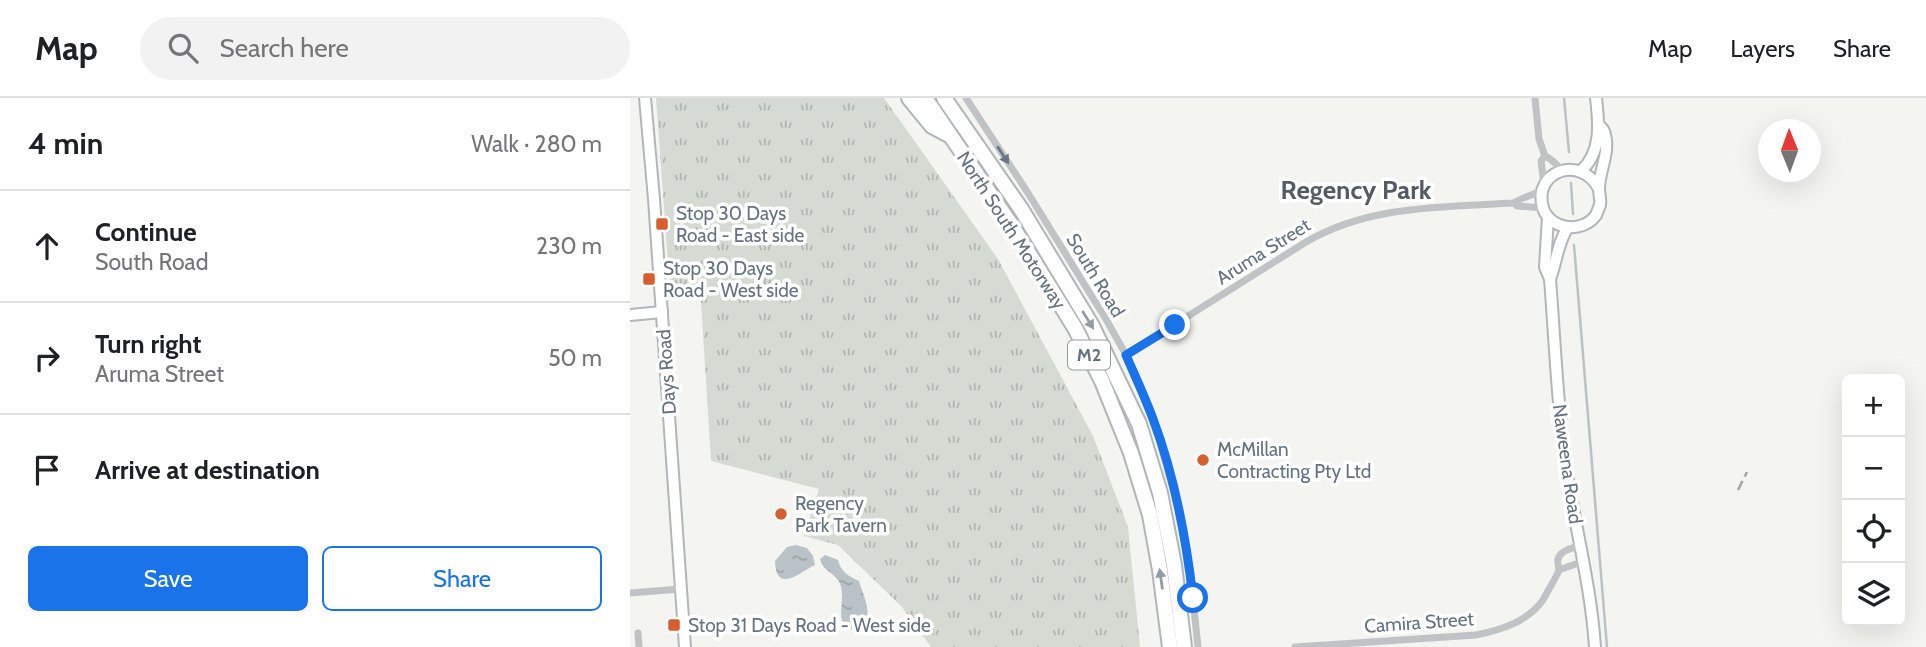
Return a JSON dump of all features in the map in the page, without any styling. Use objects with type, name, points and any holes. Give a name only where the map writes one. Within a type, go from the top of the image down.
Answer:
[{"type":"highway","points":[[909,98],[932,126],[953,138]]},
{"type":"highway","name":"North South Motorway","points":[[925,98],[1012,226],[1075,328],[1102,381],[1131,453],[1150,515],[1170,647]]},
{"type":"highway","name":"North South Motorway","points":[[944,98],[1021,209],[1092,327],[1139,424],[1160,493],[1174,565],[1184,647]]},
{"type":"highway","points":[[951,98],[956,114]]},
{"type":"street","name":"Days Road","points":[[645,98],[685,647]]},
{"type":"street","name":"South Road","points":[[966,98],[1034,203],[1126,355],[1154,420],[1182,522],[1198,647]]},
{"type":"street","points":[[1535,98],[1539,139],[1545,156]]},
{"type":"street","points":[[1581,171],[1590,163],[1594,154],[1600,126],[1596,98]]},
{"type":"street","points":[[1599,189],[1606,150],[1605,134],[1600,126]]},
{"type":"street","points":[[1545,156],[1551,158],[1563,170]]},
{"type":"street","points":[[1544,188],[1549,179],[1563,170],[1581,171],[1595,181],[1599,189],[1601,198],[1596,215],[1582,226],[1568,227],[1555,223],[1546,213],[1541,161],[1545,156]]},
{"type":"street","name":"Aruma Street","points":[[1126,355],[1306,242],[1346,223],[1375,214],[1408,210],[1514,203],[1516,200],[1531,197],[1544,188]]},
{"type":"street","name":"Aruma Street","points":[[1514,203],[1546,213]]},
{"type":"street","name":"Naweena Road","points":[[1546,213],[1545,267],[1549,279],[1563,443],[1584,561],[1595,647]]},
{"type":"street","name":"Naweena Road","points":[[1549,279],[1560,242],[1568,227]]},
{"type":"street","points":[[630,315],[662,312]]},
{"type":"street","name":"Camira Street","points":[[1295,647],[1424,643],[1498,630],[1517,622],[1542,601],[1559,570],[1557,562],[1563,552],[1581,546]]},
{"type":"street","points":[[1559,570],[1584,561]]},
{"type":"street","points":[[630,593],[680,589]]},
{"type":"street","points":[[638,633],[639,647]]},
{"type":"green space","points":[[656,98],[884,98],[998,259],[1093,436],[1128,527],[1140,647],[931,647],[902,607],[838,545],[804,536],[819,489],[711,461],[700,286],[670,289]]},
{"type":"water","points":[[796,545],[807,548],[815,565],[796,576],[784,579],[776,571],[775,561],[787,547]]},
{"type":"water","points":[[825,555],[838,560],[846,573],[859,581],[868,611],[864,630],[845,626],[841,613],[841,588],[838,580],[821,563],[820,559]]},
{"type":"waterway","points":[[1564,98],[1569,152]]},
{"type":"waterway","points":[[1571,183],[1573,214]]},
{"type":"waterway","points":[[1574,245],[1607,647]]},
{"type":"railway","points":[[1738,490],[1747,472]]},
{"type":"place","name":"Stop 30 Days Road - East side","points":[[662,224]]},
{"type":"place","name":"Stop 30 Days Road - West side","points":[[649,279]]},
{"type":"place","name":"McMillan Contracting Pty Ltd","points":[[1203,460]]},
{"type":"place","name":"Regency Park Tavern","points":[[781,514]]},
{"type":"place","name":"Stop 31 Days Road - West side","points":[[674,625]]},
{"type":"district","name":"Regency Park","points":[[1356,190]]},
{"type":"route","points":[[1175,325],[1126,355],[1154,420],[1174,486],[1193,598]]}]
